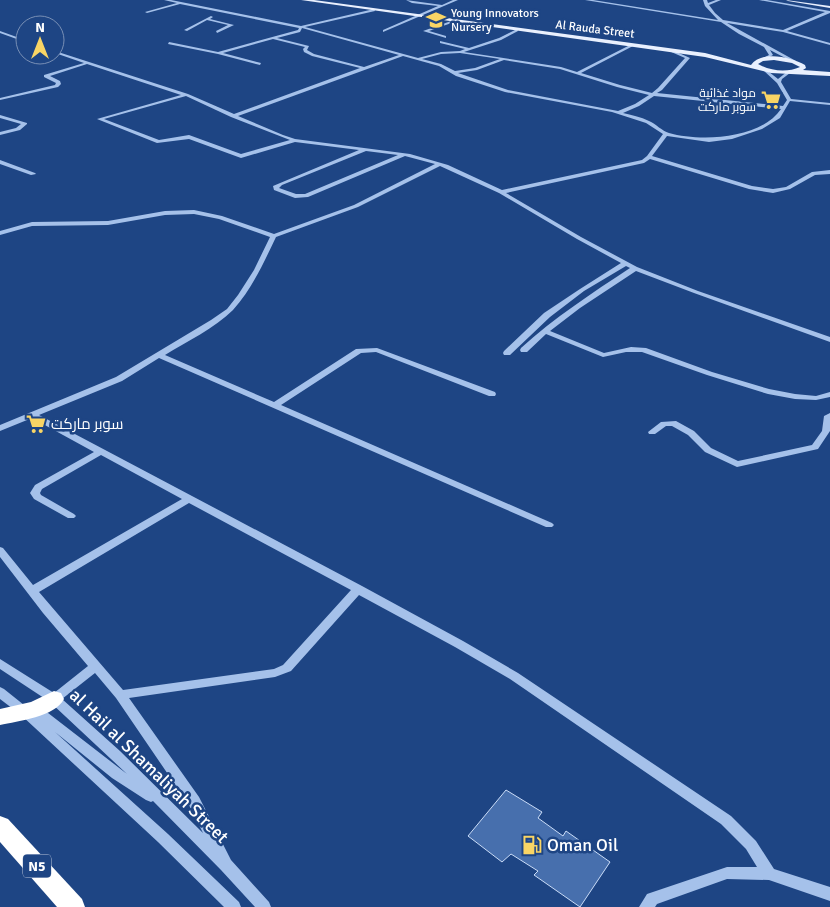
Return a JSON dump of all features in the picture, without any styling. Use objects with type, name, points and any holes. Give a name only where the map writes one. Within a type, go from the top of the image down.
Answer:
[{"type":"highway","points":[[0,717],[30,710],[54,700]]},
{"type":"highway","name":"N5","points":[[0,826],[73,907]]},
{"type":"main road","name":"Al Rauda Street","points":[[304,0],[705,55],[796,62]]},
{"type":"main road","points":[[788,0],[830,10]]},
{"type":"main road","name":"Al Rauda Street","points":[[705,55],[761,68],[792,72]]},
{"type":"main road","points":[[761,68],[754,64],[754,62],[763,59]]},
{"type":"main road","points":[[792,72],[803,68],[796,62]]},
{"type":"main road","points":[[796,62],[830,73]]},
{"type":"main road","points":[[792,72],[830,73]]},
{"type":"street","points":[[166,0],[301,27],[324,35],[440,65],[458,75],[507,91],[618,113],[648,122],[666,134],[709,140],[730,138],[760,128],[778,117],[789,100]]},
{"type":"street","points":[[408,0],[443,6]]},
{"type":"street","points":[[384,30],[456,0]]},
{"type":"street","points":[[587,0],[783,31],[830,44]]},
{"type":"street","points":[[705,0],[706,6],[722,21],[738,32],[796,62]]},
{"type":"street","points":[[706,6],[719,0]]},
{"type":"street","points":[[760,0],[830,10]]},
{"type":"street","points":[[147,12],[181,3]]},
{"type":"street","points":[[218,53],[299,31],[301,27],[374,10]]},
{"type":"street","points":[[783,31],[830,10]]},
{"type":"street","points":[[186,30],[206,19],[224,13]]},
{"type":"street","points":[[206,19],[232,25],[217,32]]},
{"type":"street","points":[[445,37],[425,31],[455,21]]},
{"type":"street","points":[[460,52],[500,40],[517,30]]},
{"type":"street","points":[[0,32],[15,37]]},
{"type":"street","points":[[273,38],[308,47],[305,49],[306,51],[313,55],[364,68]]},
{"type":"street","points":[[441,42],[470,49]]},
{"type":"street","points":[[169,43],[260,64]]},
{"type":"street","points":[[578,73],[632,45]]},
{"type":"street","points":[[763,59],[771,56],[765,46]]},
{"type":"street","points":[[618,113],[638,104],[660,89],[688,58],[670,50]]},
{"type":"street","points":[[416,59],[440,53],[460,52],[502,60],[522,61],[578,73],[652,94],[785,108]]},
{"type":"street","points":[[233,116],[403,55]]},
{"type":"street","points":[[65,56],[186,95],[295,140],[404,155],[440,164],[501,192],[571,234],[635,268],[830,340]]},
{"type":"street","points":[[454,72],[476,69],[502,60]]},
{"type":"street","points":[[0,99],[56,86],[59,84],[58,82],[46,76],[86,63]]},
{"type":"street","points":[[761,68],[779,82],[789,100]]},
{"type":"street","points":[[779,82],[780,78],[792,72]]},
{"type":"street","points":[[186,95],[99,119],[160,142],[189,137],[241,156],[295,140]]},
{"type":"street","points":[[789,100],[830,104]]},
{"type":"street","points":[[0,116],[25,124],[18,129],[0,134]]},
{"type":"street","points":[[501,192],[644,161],[666,134]]},
{"type":"street","points":[[364,150],[280,184],[276,186],[276,189],[295,196],[306,196],[404,155]]},
{"type":"street","points":[[649,157],[751,188],[773,192],[788,188],[814,173],[830,172]]},
{"type":"street","points":[[0,162],[33,174]]},
{"type":"street","points":[[0,233],[32,224],[108,223],[165,213],[194,212],[238,222],[274,236],[356,206],[440,164]]},
{"type":"street","points":[[0,428],[119,379],[229,310],[258,270],[274,236]]},
{"type":"street","points":[[507,353],[546,315],[626,263]]},
{"type":"street","points":[[524,350],[544,331],[584,301],[635,268]]},
{"type":"street","points":[[544,331],[603,355],[611,355],[621,349],[632,347],[717,376],[789,396],[813,399],[826,397],[830,394]]},
{"type":"street","points":[[275,405],[359,351],[366,349],[377,350],[492,394]]},
{"type":"street","points":[[159,355],[549,525]]},
{"type":"street","points":[[33,415],[358,588],[514,676],[726,820],[751,845],[769,874]]},
{"type":"street","points":[[652,432],[664,424],[674,423],[691,433],[708,450],[737,464],[815,447],[828,432],[828,416],[830,415]]},
{"type":"street","points":[[71,516],[37,497],[34,493],[38,487],[102,451]]},
{"type":"street","points":[[32,591],[190,498]]},
{"type":"street","points":[[0,550],[120,695],[194,801],[226,865]]},
{"type":"street","points":[[120,695],[276,673],[287,668],[358,588]]},
{"type":"street","name":"al Hail al Shamaliyah Street","points":[[0,663],[54,700],[116,755],[226,865],[264,907]]},
{"type":"street","points":[[54,700],[95,667]]},
{"type":"street","points":[[0,692],[30,710],[116,774],[166,805]]},
{"type":"street","points":[[30,710],[234,907]]},
{"type":"street","points":[[646,907],[652,899],[727,873],[769,874],[830,894]]},
{"type":"building","name":"Oman Oil","points":[[506,790],[542,812],[538,818],[563,836],[566,831],[610,862],[580,907],[534,875],[538,871],[511,854],[502,862],[468,836]]},
{"type":"place","name":"Young Innovators Nursery","points":[[436,20]]},
{"type":"place","name":"مواد غذائية سوبر ماركت","points":[[771,100]]},
{"type":"place","name":"سوبر ماركت","points":[[36,424]]},
{"type":"place","name":"Oman Oil","points":[[532,845]]}]
